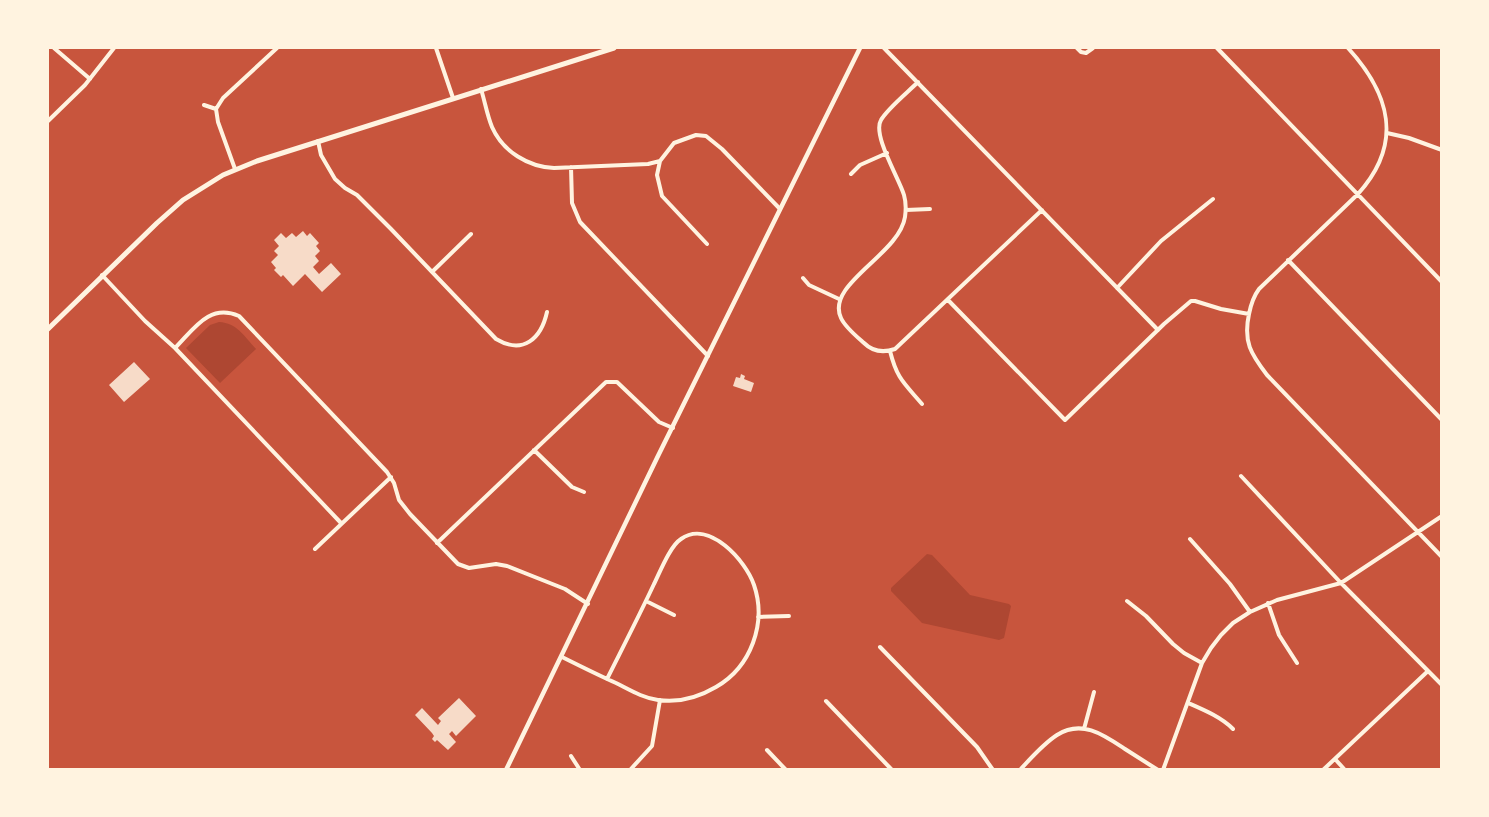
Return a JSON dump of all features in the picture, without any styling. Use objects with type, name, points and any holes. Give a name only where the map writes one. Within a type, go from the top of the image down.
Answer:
[{"type":"main road","points":[[48,329],[177,204],[204,186],[236,169],[614,48]]},
{"type":"street","points":[[54,48],[90,79]]},
{"type":"street","points":[[48,121],[90,79],[114,48]]},
{"type":"street","points":[[236,169],[218,122],[216,109],[223,98],[277,48]]},
{"type":"street","points":[[436,48],[453,98]]},
{"type":"street","points":[[506,770],[860,48]]},
{"type":"street","points":[[884,48],[1158,330]]},
{"type":"street","points":[[1077,48],[1081,52],[1086,53],[1093,48]]},
{"type":"street","points":[[1217,48],[1442,282]]},
{"type":"street","points":[[1348,48],[1370,75],[1382,97],[1386,111],[1387,133],[1379,163],[1358,194],[1258,289],[1250,304],[1246,331],[1249,346],[1256,361],[1267,376],[1442,556]]},
{"type":"street","points":[[918,82],[881,120],[878,132],[904,194],[906,210],[902,228],[895,240],[846,288],[840,299],[839,311],[844,324],[870,348],[883,352],[902,345],[1042,210]]},
{"type":"street","points":[[481,89],[494,130],[516,155],[536,166],[554,168],[641,165],[660,161]]},
{"type":"street","points":[[204,105],[216,109]]},
{"type":"street","points":[[1387,133],[1441,149]]},
{"type":"street","points":[[707,244],[662,196],[657,175],[660,161],[674,143],[696,135],[706,136],[722,149],[780,209]]},
{"type":"street","points":[[318,142],[321,155],[335,178],[356,195],[496,339],[516,347],[526,344],[544,326],[547,312]]},
{"type":"street","points":[[851,174],[860,165],[887,153]]},
{"type":"street","points":[[571,167],[572,204],[580,222],[708,356]]},
{"type":"street","points":[[1117,288],[1161,241],[1213,198]]},
{"type":"street","points":[[906,210],[930,209]]},
{"type":"street","points":[[432,272],[471,234]]},
{"type":"street","points":[[1288,260],[1442,420]]},
{"type":"street","points":[[102,275],[145,321],[175,348],[342,524]]},
{"type":"street","points":[[803,278],[809,285],[840,299]]},
{"type":"street","points":[[948,300],[1065,420],[1158,330],[1191,301],[1221,310],[1249,314]]},
{"type":"street","points":[[175,348],[202,320],[209,316],[222,312],[239,316],[391,477],[399,500],[454,560],[463,567],[475,568],[490,564],[502,564],[564,588],[588,604]]},
{"type":"street","points":[[890,351],[897,375],[922,404]]},
{"type":"street","points":[[437,543],[606,382],[612,380],[622,385],[659,422],[673,428]]},
{"type":"street","points":[[534,450],[572,487],[584,492]]},
{"type":"street","points":[[1241,476],[1341,583],[1442,685]]},
{"type":"street","points":[[315,549],[391,477]]},
{"type":"street","points":[[1162,770],[1202,663],[1221,635],[1233,623],[1268,603],[1341,583],[1442,516]]},
{"type":"street","points":[[562,657],[607,679],[647,698],[660,700],[686,699],[722,684],[747,656],[755,638],[758,617],[757,600],[749,574],[741,562],[719,540],[708,535],[696,534],[687,535],[679,540],[672,550],[607,679]]},
{"type":"street","points":[[1190,539],[1230,584],[1250,612]]},
{"type":"street","points":[[646,601],[674,615]]},
{"type":"street","points":[[1127,601],[1146,616],[1173,644],[1202,663]]},
{"type":"street","points":[[1268,603],[1279,635],[1297,663]]},
{"type":"street","points":[[758,617],[789,616]]},
{"type":"street","points":[[880,647],[977,747],[993,770]]},
{"type":"street","points":[[1323,770],[1428,671]]},
{"type":"street","points":[[1084,728],[1094,692]]},
{"type":"street","points":[[630,770],[652,746],[660,700]]},
{"type":"street","points":[[826,701],[892,770]]},
{"type":"street","points":[[1188,703],[1220,719],[1233,729]]},
{"type":"street","points":[[1020,770],[1056,735],[1067,730],[1084,728],[1102,734],[1158,770]]},
{"type":"street","points":[[767,750],[786,770]]},
{"type":"street","points":[[571,756],[580,770]]},
{"type":"street","points":[[1334,758],[1345,770]]},
{"type":"shaded area","points":[[219,322],[231,325],[244,335],[256,349],[220,383],[186,348],[210,325]]},
{"type":"shaded area","points":[[927,554],[932,555],[970,595],[1011,606],[1004,638],[999,640],[922,623],[891,591],[891,588]]},
{"type":"building","points":[[303,231],[307,236],[310,233],[319,243],[316,246],[320,251],[315,256],[319,261],[313,267],[319,274],[331,263],[341,274],[322,292],[305,274],[293,286],[283,275],[281,277],[274,270],[276,268],[271,262],[278,255],[274,251],[279,246],[274,240],[281,233],[286,238],[292,233],[296,237]]},
{"type":"building","points":[[134,362],[150,379],[124,402],[109,385]]},
{"type":"building","points":[[741,374],[745,376],[744,379],[754,383],[751,392],[733,386],[736,377],[740,378]]},
{"type":"building","points":[[459,698],[476,716],[456,736],[452,731],[449,734],[456,742],[448,750],[437,740],[435,742],[432,739],[434,736],[432,733],[415,715],[422,708],[438,725],[441,721],[438,718]]}]
